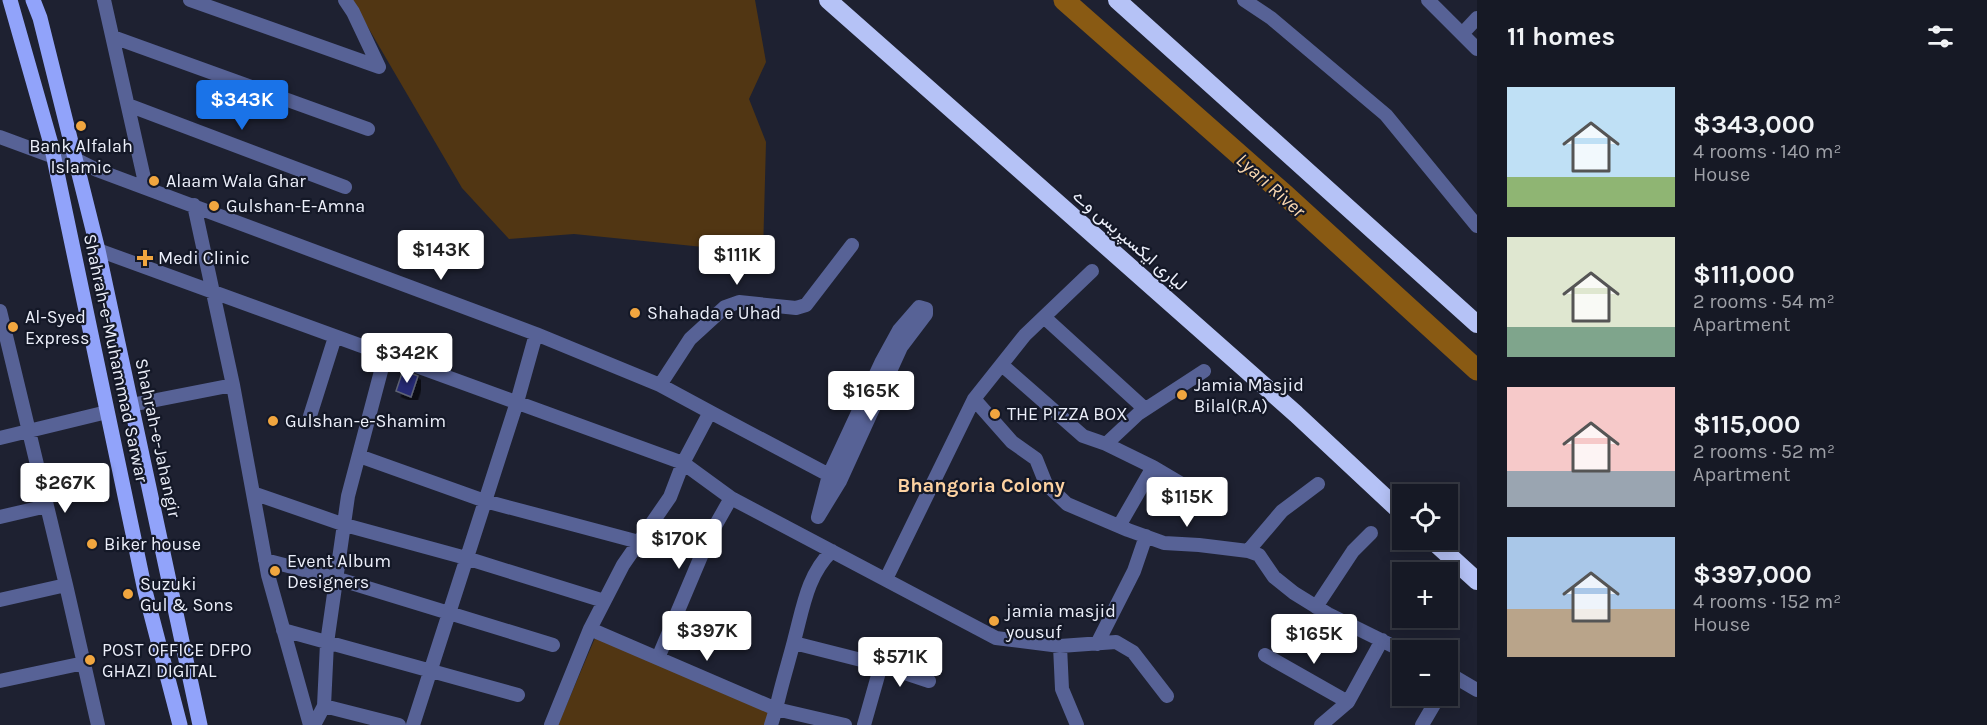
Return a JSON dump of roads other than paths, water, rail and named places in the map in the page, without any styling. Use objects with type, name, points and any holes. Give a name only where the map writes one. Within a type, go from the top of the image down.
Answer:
[{"type":"highway","name":"لیاری ایکسپریس وے","points":[[828,0],[1287,406],[1392,504]]},
{"type":"highway","points":[[1117,0],[1477,324]]},
{"type":"highway","points":[[1443,550],[1477,581]]},
{"type":"main road","name":"Shahrah-e-Muhammad Sarwar","points":[[10,0],[54,157],[145,591],[180,725]]},
{"type":"main road","points":[[33,0],[40,18],[75,159]]},
{"type":"main road","name":"Shahrah-e-Jahangir","points":[[75,159],[98,250],[200,725]]},
{"type":"street","points":[[104,0],[146,187]]},
{"type":"street","points":[[190,0],[379,67],[345,0]]},
{"type":"street","points":[[1244,0],[1271,18],[1386,115],[1477,226]]},
{"type":"street","points":[[1428,0],[1477,49]]},
{"type":"street","points":[[1462,34],[1477,18]]},
{"type":"street","points":[[112,37],[368,129]]},
{"type":"street","points":[[128,105],[345,187]]},
{"type":"street","points":[[0,137],[54,157],[75,159],[97,170],[536,334],[660,385],[829,475]]},
{"type":"street","points":[[194,205],[233,385],[265,560],[283,630],[312,725]]},
{"type":"street","points":[[660,385],[690,339],[725,307],[739,302],[796,308],[806,305],[852,245]]},
{"type":"street","points":[[98,250],[683,463],[731,498],[996,638],[1060,646],[1116,642],[1133,652],[1167,696]]},
{"type":"street","points":[[886,579],[975,399],[1025,335],[1092,271]]},
{"type":"street","points":[[919,307],[924,307],[926,314],[901,347],[840,481],[818,517],[829,475],[890,345],[899,330],[919,307]]},
{"type":"street","points":[[0,311],[5,352],[29,431],[98,725]]},
{"type":"street","points":[[1044,317],[1145,410]]},
{"type":"street","points":[[413,725],[517,402],[536,334]]},
{"type":"street","points":[[310,417],[335,337]]},
{"type":"street","points":[[312,725],[324,706],[327,643],[348,496],[385,356]]},
{"type":"street","points":[[1002,365],[1083,436],[1106,444],[1153,467],[1202,496]]},
{"type":"street","points":[[1106,444],[1145,410],[1204,371]]},
{"type":"street","points":[[131,405],[233,385]]},
{"type":"street","points":[[975,399],[1012,442],[1036,459],[1046,484],[1066,504],[1164,543],[1199,544],[1248,551],[1259,555],[1274,578],[1316,607],[1392,645]]},
{"type":"street","points":[[0,438],[107,412]]},
{"type":"street","points":[[550,725],[604,601],[623,565],[670,497],[683,463],[710,412]]},
{"type":"street","points":[[359,456],[485,501],[639,542]]},
{"type":"street","points":[[1119,526],[1153,467]]},
{"type":"street","points":[[1248,551],[1282,512],[1318,484]]},
{"type":"street","points":[[253,493],[345,525],[466,558],[604,601]]},
{"type":"street","points":[[658,658],[710,535],[731,498]]},
{"type":"street","points":[[0,517],[47,506]]},
{"type":"street","points":[[1316,607],[1353,551],[1371,533]]},
{"type":"street","points":[[1097,644],[1134,571],[1146,536]]},
{"type":"street","points":[[771,725],[808,586],[824,559],[832,551]]},
{"type":"street","points":[[265,560],[335,578],[553,645]]},
{"type":"street","points":[[0,600],[66,585]]},
{"type":"street","points":[[590,629],[776,709],[845,725]]},
{"type":"street","points":[[283,630],[518,695]]},
{"type":"street","points":[[1321,725],[1348,702],[1382,640]]},
{"type":"street","points":[[794,643],[881,665],[929,681]]},
{"type":"street","points":[[1060,646],[1062,690],[1077,725]]},
{"type":"street","points":[[1265,655],[1348,702]]},
{"type":"street","points":[[0,681],[84,663]]},
{"type":"street","points":[[864,725],[881,665]]},
{"type":"street","points":[[1458,681],[1477,690]]},
{"type":"street","points":[[324,706],[399,725]]},
{"type":"street","points":[[1422,725],[1433,706]]},
{"type":"waterway","name":"Lyari River","points":[[1064,0],[1284,194],[1477,370]]},
{"type":"place","name":"Bank Alfalah Islamic","points":[[81,126]]},
{"type":"place","name":"Alaam Wala Ghar","points":[[154,181]]},
{"type":"place","name":"Gulshan-E-Amna","points":[[214,206]]},
{"type":"place","name":"Medi Clinic","points":[[145,258]]},
{"type":"place","name":"Shahada e Uhad","points":[[635,313]]},
{"type":"place","name":"Al-Syed Express","points":[[13,327]]},
{"type":"place","name":"Jamia Masjid Bilal(R.A)","points":[[1182,395]]},
{"type":"place","name":"THE PIZZA BOX","points":[[995,414]]},
{"type":"place","name":"Gulshan-e-Shamim","points":[[273,421]]},
{"type":"place","name":"Biker house","points":[[92,544]]},
{"type":"place","name":"Event Album Designers","points":[[275,571]]},
{"type":"place","name":"Suzuki Gul & Sons","points":[[128,594]]},
{"type":"place","name":"jamia masjid yousuf","points":[[994,621]]},
{"type":"place","name":"POST OFFICE DFPO GHAZI DIGITAL","points":[[90,660]]},
{"type":"district","name":"Bhangoria Colony","points":[[981,485]]}]
